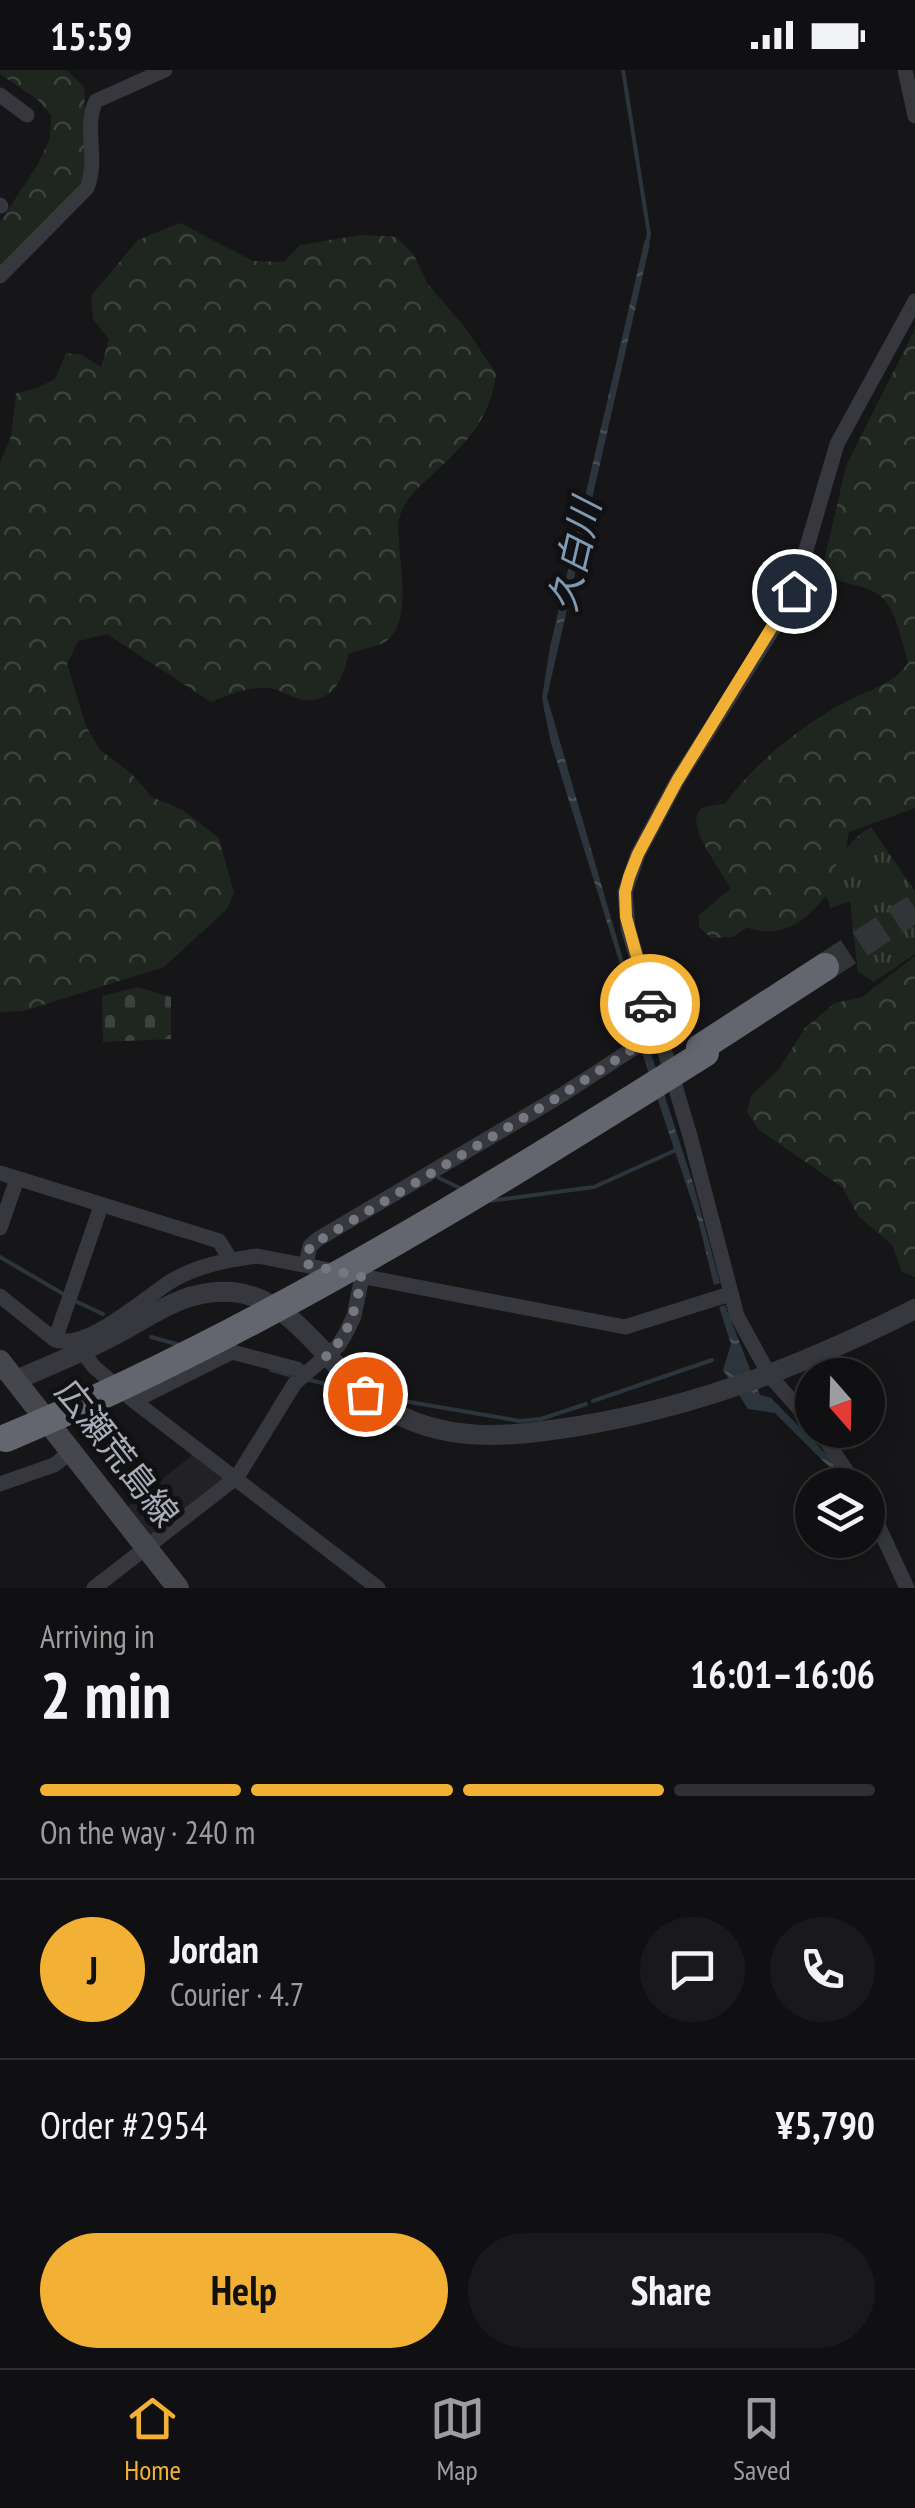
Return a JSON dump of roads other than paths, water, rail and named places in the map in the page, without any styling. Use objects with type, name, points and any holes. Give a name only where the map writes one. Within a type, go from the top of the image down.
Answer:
[{"type":"highway","points":[[2,1436],[203,1349],[334,1278],[560,1145],[828,971]]},
{"type":"main road","name":"広瀬荒島線","points":[[5,1369],[178,1588]]},
{"type":"street","points":[[0,276],[86,188],[94,172],[92,111],[96,101],[165,70]]},
{"type":"street","points":[[905,70],[915,116]]},
{"type":"street","points":[[0,95],[26,115]]},
{"type":"street","points":[[795,1407],[765,1378],[737,1316],[690,1136],[628,928],[625,892],[638,854],[677,781],[785,610],[837,444],[915,301]]},
{"type":"street","points":[[306,1264],[310,1246],[318,1240],[560,1096],[659,1032]]},
{"type":"street","points":[[0,1173],[220,1241],[230,1260]]},
{"type":"street","points":[[0,1228],[17,1179]]},
{"type":"street","points":[[55,1340],[101,1206]]},
{"type":"street","points":[[0,1296],[64,1343],[110,1324],[175,1280],[230,1260],[257,1256],[625,1328],[730,1294]]},
{"type":"street","points":[[94,1588],[237,1477],[279,1405],[346,1334],[362,1277]]},
{"type":"street","points":[[5,1369],[82,1351],[173,1302],[212,1292],[235,1292],[267,1303],[305,1332],[356,1386],[394,1413],[430,1428],[470,1436],[533,1433],[690,1403],[765,1378],[915,1309]]},
{"type":"street","points":[[82,1351],[94,1367],[134,1401],[378,1588]]},
{"type":"street","points":[[134,1401],[232,1352],[296,1369],[304,1376]]},
{"type":"street","points":[[0,1484],[54,1465],[71,1452]]},
{"type":"street","points":[[885,1541],[907,1588]]},
{"type":"water","points":[[645,239],[650,244],[547,697],[644,1032],[693,1183],[720,1283],[714,1285],[698,1220],[636,1035],[634,1009],[551,743],[542,698],[550,647]]},
{"type":"water","points":[[725,1305],[760,1395],[771,1398],[795,1422],[795,1433],[775,1413],[748,1409],[723,1370],[731,1344],[719,1307]]},
{"type":"water","points":[[810,1448],[820,1448],[838,1468],[830,1468]]},
{"type":"waterway","name":"久白川","points":[[623,70],[649,234],[647,244]]},
{"type":"waterway","points":[[489,1201],[594,1187],[676,1150]]},
{"type":"waterway","points":[[439,1178],[462,1189]]},
{"type":"waterway","points":[[0,1257],[65,1295]]},
{"type":"waterway","points":[[75,1301],[103,1314]]},
{"type":"waterway","points":[[151,1337],[180,1345]]},
{"type":"waterway","points":[[593,1401],[712,1360]]},
{"type":"waterway","points":[[271,1370],[289,1375]]},
{"type":"waterway","points":[[310,1380],[334,1386]]},
{"type":"waterway","points":[[398,1400],[520,1421],[541,1419],[586,1404]]},
{"type":"tunnel","points":[[825,967],[915,908]]}]
